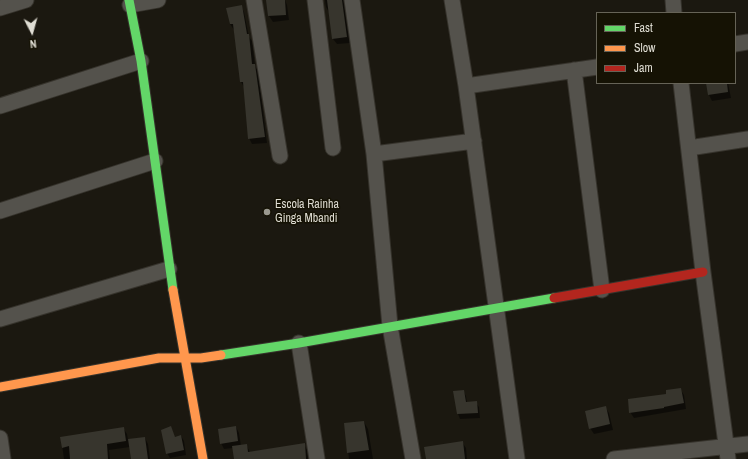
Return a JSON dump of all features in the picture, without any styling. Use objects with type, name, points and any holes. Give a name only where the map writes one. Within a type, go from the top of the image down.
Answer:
[{"type":"street","points":[[0,8],[26,0]]},
{"type":"street","points":[[158,0],[129,2],[141,61],[170,269],[203,459]]},
{"type":"street","points":[[254,0],[280,156]]},
{"type":"street","points":[[315,0],[333,148]]},
{"type":"street","points":[[352,0],[374,154],[390,326],[413,459]]},
{"type":"street","points":[[452,0],[474,141],[517,459]]},
{"type":"street","points":[[673,0],[674,12]]},
{"type":"street","points":[[736,44],[748,42]]},
{"type":"street","points":[[0,106],[141,61]]},
{"type":"street","points":[[466,86],[596,67]]},
{"type":"street","points":[[574,70],[602,290]]},
{"type":"street","points":[[681,84],[727,453]]},
{"type":"street","points":[[689,148],[748,139]]},
{"type":"street","points":[[374,154],[474,141]]},
{"type":"street","points":[[0,211],[155,161]]},
{"type":"street","points":[[0,319],[170,269]]},
{"type":"street","points":[[0,387],[160,358],[201,358],[299,343],[704,272]]},
{"type":"street","points":[[299,343],[317,459]]},
{"type":"street","points":[[0,438],[3,459]]},
{"type":"street","points":[[614,459],[727,453],[748,444]]},
{"type":"building","points":[[266,0],[285,0],[286,15],[268,16]]},
{"type":"building","points":[[327,0],[342,0],[347,37],[332,39]]},
{"type":"building","points":[[242,5],[247,34],[249,34],[252,64],[255,64],[265,137],[248,139],[243,82],[240,82],[233,24],[230,24],[226,8]]},
{"type":"building","points":[[706,84],[727,84],[728,92],[708,95]]},
{"type":"building","points":[[681,388],[684,403],[664,408],[629,413],[628,399],[666,394],[666,390]]},
{"type":"building","points":[[464,390],[466,402],[477,401],[478,413],[457,414],[453,391]]},
{"type":"building","points":[[606,406],[610,424],[589,429],[585,411]]},
{"type":"building","points":[[364,421],[369,450],[347,453],[344,423]]},
{"type":"building","points":[[171,426],[175,437],[181,435],[184,450],[166,454],[161,430]]},
{"type":"building","points":[[236,426],[238,441],[220,444],[218,429]]},
{"type":"building","points":[[124,427],[126,441],[107,444],[108,459],[70,459],[69,446],[62,448],[60,437]]},
{"type":"building","points":[[145,437],[148,459],[131,459],[128,439]]},
{"type":"building","points":[[463,441],[465,459],[426,459],[424,447]]},
{"type":"building","points":[[305,443],[306,459],[234,459],[232,446],[247,444],[248,452]]},
{"type":"traffic: fast","points":[[129,0],[141,61],[173,290]]},
{"type":"traffic: fast","points":[[221,355],[299,343],[554,298]]},
{"type":"traffic: slow","points":[[173,290],[203,459]]},
{"type":"traffic: slow","points":[[0,387],[159,358],[201,358],[221,355]]},
{"type":"traffic: jam","points":[[554,298],[703,272]]},
{"type":"place","name":"Escola Rainha Ginga Mbandi","points":[[267,212]]}]
